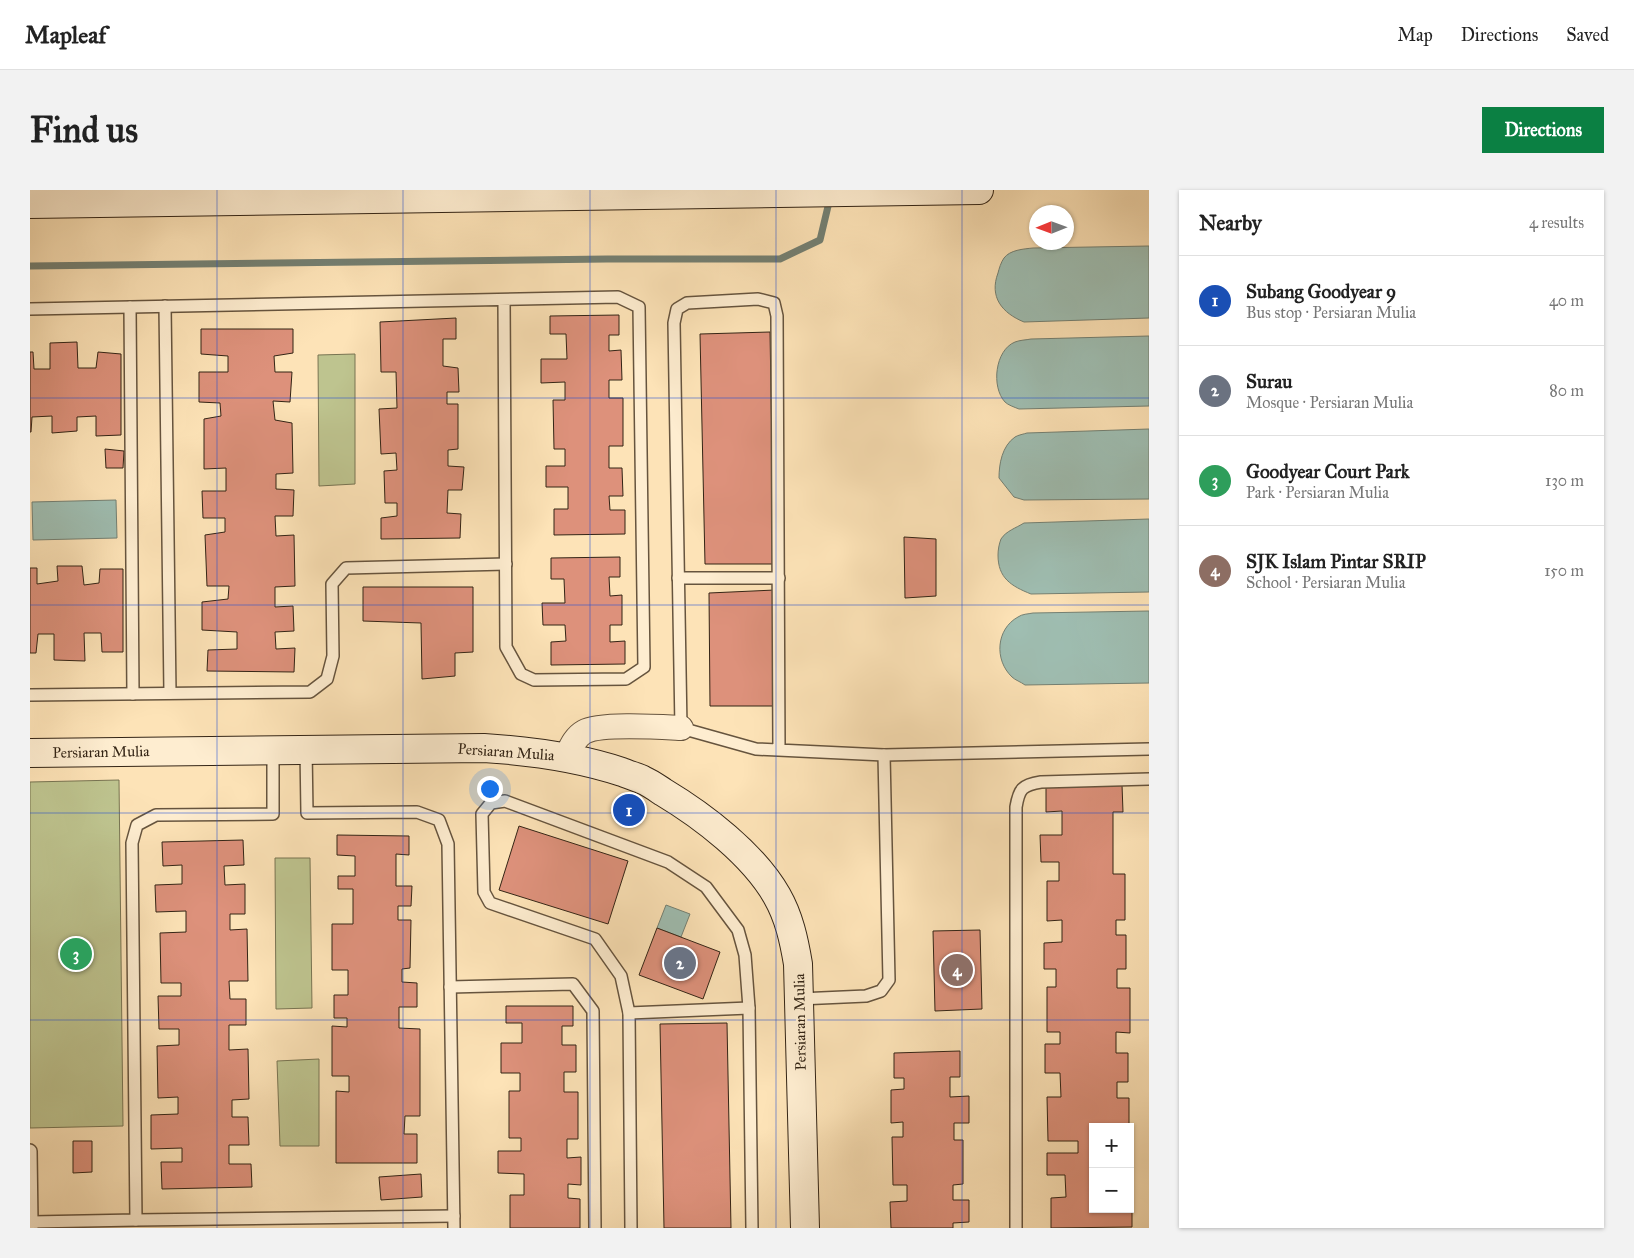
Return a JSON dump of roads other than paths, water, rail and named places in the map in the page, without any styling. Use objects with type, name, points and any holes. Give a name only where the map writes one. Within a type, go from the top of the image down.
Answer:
[{"type":"street","points":[[30,204],[189,196],[789,193],[980,190]]},
{"type":"street","points":[[566,757],[574,740],[584,732],[596,728],[681,728]]},
{"type":"street","name":"Persiaran Mulia","points":[[30,753],[484,748],[523,750],[566,757],[608,767],[651,784],[711,824],[760,872],[777,896],[792,931],[798,964],[805,1228]]},
{"type":"lane","points":[[30,309],[618,297],[639,307],[644,667],[626,679],[534,680],[521,674],[506,647],[504,300]]},
{"type":"lane","points":[[779,750],[777,316],[774,304],[758,299],[687,303],[678,309],[674,323],[681,728],[756,749],[884,755],[1149,749]]},
{"type":"lane","points":[[165,306],[170,693]]},
{"type":"lane","points":[[130,307],[133,694]]},
{"type":"lane","points":[[30,695],[310,692],[327,680],[333,656],[332,584],[346,568],[506,564]]},
{"type":"lane","points":[[678,578],[779,578]]},
{"type":"lane","points":[[306,749],[307,813],[417,812],[439,820],[448,844],[454,1228]]},
{"type":"lane","points":[[136,1220],[132,843],[137,825],[156,815],[273,814],[273,750]]},
{"type":"lane","points":[[799,999],[866,996],[881,991],[889,980],[884,755]]},
{"type":"lane","points":[[1016,1228],[1016,807],[1018,794],[1031,784],[1041,782],[1149,779]]},
{"type":"lane","points":[[631,1228],[629,1013],[621,976],[595,940],[490,903],[484,892],[482,814],[491,802],[505,801],[668,862],[706,887],[738,930],[745,955],[749,1008],[752,1228]]},
{"type":"lane","points":[[450,987],[573,984],[593,1011],[594,1228]]},
{"type":"lane","points":[[629,1013],[749,1008]]},
{"type":"lane","points":[[30,1150],[32,1151],[32,1225],[136,1220],[454,1216]]},
{"type":"waterway","points":[[30,266],[607,259],[780,259],[820,240],[830,198]]},
{"type":"place","name":"Subang Goodyear 9","points":[[629,810]]},
{"type":"place","name":"Goodyear Court Park","points":[[76,954]]},
{"type":"place","name":"Surau","points":[[680,963]]},
{"type":"place","name":"SJK Islam Pintar SRIP","points":[[957,970]]}]
